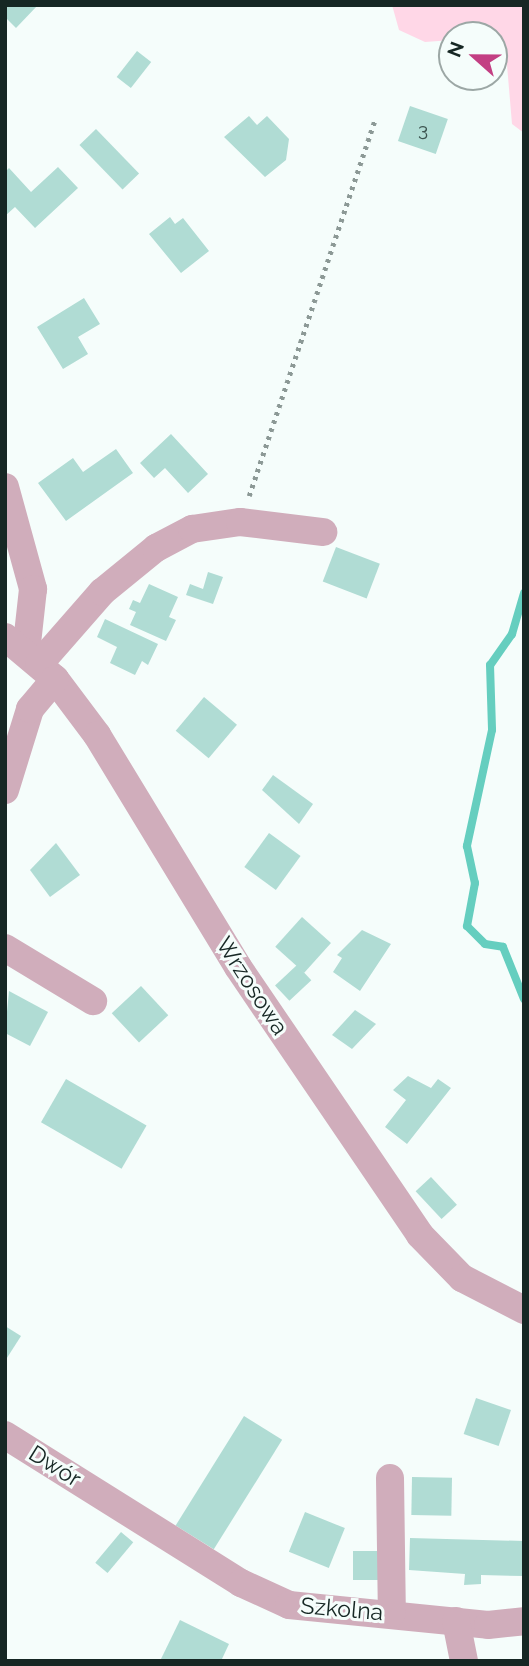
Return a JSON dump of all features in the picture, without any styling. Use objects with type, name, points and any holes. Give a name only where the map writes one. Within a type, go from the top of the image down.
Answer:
[{"type":"street","points":[[5,487],[33,589],[30,709],[5,790]]},
{"type":"street","points":[[32,658],[102,592],[156,548],[192,529],[240,522],[323,532]]},
{"type":"street","name":"Wrzosowa","points":[[32,658],[97,735],[238,967],[420,1235],[462,1278],[524,1310]]},
{"type":"street","points":[[5,948],[93,1001]]},
{"type":"street","name":"Dwór","points":[[5,1435],[104,1497]]},
{"type":"street","points":[[390,1478],[392,1613]]},
{"type":"street","name":"Szkolna","points":[[104,1497],[241,1583],[289,1605],[392,1613],[488,1625],[524,1621]]},
{"type":"street","points":[[456,1620],[464,1661]]},
{"type":"path","points":[[240,522],[374,119]]},
{"type":"shaded area","points":[[392,5],[524,5],[524,133],[512,124],[508,77],[508,21],[438,21],[438,41],[425,42],[399,30]]},
{"type":"building","points":[[5,5],[38,5],[16,28],[5,17]]},
{"type":"building","points":[[137,51],[151,62],[131,88],[117,77]]},
{"type":"building","points":[[410,106],[448,119],[436,154],[398,141]]},
{"type":"building","points":[[249,116],[257,125],[267,116],[289,139],[286,160],[265,177],[224,137]]},
{"type":"building","points":[[96,129],[139,174],[123,190],[79,145]]},
{"type":"building","points":[[58,167],[78,188],[35,228],[15,207],[5,216],[5,172],[9,168],[31,192]]},
{"type":"building","points":[[170,217],[175,224],[183,218],[209,251],[181,273],[149,234]]},
{"type":"building","points":[[84,298],[100,324],[78,337],[88,354],[63,369],[37,327]]},
{"type":"building","points":[[171,434],[208,474],[188,493],[165,468],[154,478],[140,463]]},
{"type":"building","points":[[116,449],[133,473],[66,521],[38,483],[73,458],[83,472]]},
{"type":"building","points":[[336,547],[380,564],[367,598],[323,582]]},
{"type":"building","points":[[208,572],[223,577],[213,604],[186,595],[190,584],[203,589]]},
{"type":"building","points":[[149,584],[178,597],[169,617],[176,620],[166,641],[130,625],[136,612],[129,609],[133,600],[140,603]]},
{"type":"building","points":[[105,619],[158,644],[148,665],[142,661],[135,675],[110,663],[117,647],[97,637]]},
{"type":"building","points":[[204,697],[237,725],[209,758],[176,731]]},
{"type":"building","points":[[273,775],[313,804],[299,824],[262,790]]},
{"type":"building","points":[[269,833],[301,856],[276,890],[244,867]]},
{"type":"building","points":[[56,843],[80,875],[50,897],[30,870]]},
{"type":"building","points":[[302,917],[331,943],[304,973],[275,947]]},
{"type":"building","points":[[362,930],[391,944],[360,991],[333,972],[342,958],[337,955]]},
{"type":"building","points":[[297,965],[311,980],[289,1001],[275,985]]},
{"type":"building","points":[[141,986],[168,1015],[139,1043],[112,1013]]},
{"type":"building","points":[[9,991],[48,1012],[30,1046],[5,1033]]},
{"type":"building","points":[[355,1010],[376,1024],[352,1049],[332,1035]]},
{"type":"building","points":[[408,1076],[431,1088],[438,1079],[451,1088],[407,1144],[385,1127],[406,1100],[393,1090]]},
{"type":"building","points":[[66,1079],[147,1126],[122,1169],[41,1122]]},
{"type":"building","points":[[431,1177],[457,1205],[442,1219],[416,1191]]},
{"type":"building","points":[[5,1326],[21,1336],[5,1361]]},
{"type":"building","points":[[476,1398],[511,1410],[499,1446],[464,1434]]},
{"type":"building","points":[[244,1416],[282,1440],[214,1549],[176,1525]]},
{"type":"building","points":[[412,1477],[452,1478],[451,1516],[411,1515]]},
{"type":"building","points":[[305,1512],[345,1528],[329,1568],[289,1552]]},
{"type":"building","points":[[121,1532],[133,1542],[108,1573],[95,1563]]},
{"type":"building","points":[[410,1538],[524,1541],[524,1576],[481,1575],[481,1584],[464,1585],[465,1574],[409,1570]]},
{"type":"building","points":[[353,1551],[378,1551],[378,1580],[353,1580]]},
{"type":"building","points":[[180,1620],[229,1644],[221,1661],[160,1661]]},
{"type":"waterway","points":[[524,593],[512,634],[490,665],[492,730],[467,846],[475,883],[467,926],[485,944],[503,947],[524,999]]}]
